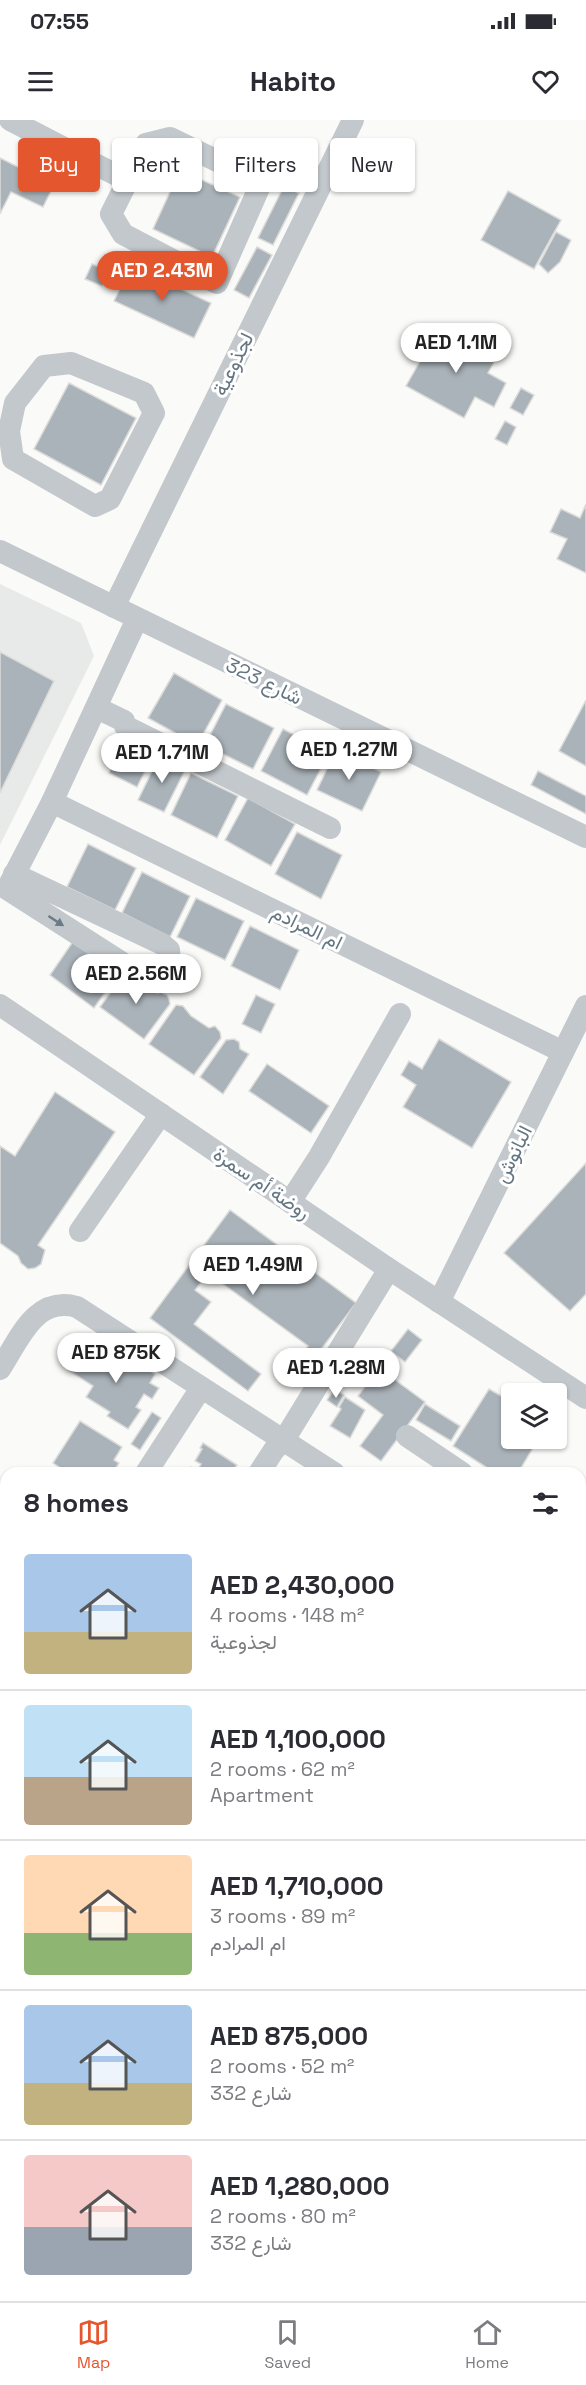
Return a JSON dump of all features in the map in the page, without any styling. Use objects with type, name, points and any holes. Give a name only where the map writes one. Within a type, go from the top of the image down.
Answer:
[{"type":"street","points":[[10,120],[112,173]]},
{"type":"street","name":"لجذوعية","points":[[114,607],[353,120]]},
{"type":"street","points":[[170,138],[244,174],[259,188],[217,283],[123,234],[111,214],[128,181],[146,144],[170,138]]},
{"type":"street","points":[[71,363],[144,393],[154,413],[110,499],[95,506],[13,459],[7,399],[44,366],[71,363]]},
{"type":"street","name":"شارع 323","points":[[0,551],[586,837]]},
{"type":"street","points":[[7,889],[52,802],[137,619]]},
{"type":"street","points":[[94,712],[124,721],[125,726],[330,828]]},
{"type":"street","name":"ام المرادم","points":[[52,802],[563,1052]]},
{"type":"street","points":[[7,889],[162,944],[169,950],[171,973],[163,981],[155,982],[146,978],[7,889]]},
{"type":"street","name":"روضة أم سمرة","points":[[0,1005],[389,1269],[586,1398]]},
{"type":"street","name":"البانوش","points":[[439,1302],[586,1006]]},
{"type":"street","points":[[290,1202],[319,1157],[400,1014]]},
{"type":"street","points":[[80,1231],[161,1114]]},
{"type":"street","points":[[263,1467],[284,1440],[389,1269]]},
{"type":"street","points":[[0,1369],[34,1317],[42,1309],[56,1304],[68,1304],[77,1307],[325,1467]]},
{"type":"street","points":[[150,1467],[201,1388]]},
{"type":"street","points":[[407,1436],[453,1467]]},
{"type":"shaded area","points":[[0,584],[81,623],[94,656],[0,845]]},
{"type":"building","points":[[0,158],[18,167],[18,192],[50,192],[43,207],[11,192],[0,214]]},
{"type":"building","points":[[202,180],[214,185],[214,192],[229,192],[240,197],[212,257],[153,229],[170,192],[202,192]]},
{"type":"building","points":[[508,191],[561,220],[534,269],[481,240]]},
{"type":"building","points":[[281,192],[299,193],[273,245],[258,238]]},
{"type":"building","points":[[556,232],[571,240],[560,262],[548,273],[539,264]]},
{"type":"building","points":[[257,247],[272,255],[249,298],[234,290]]},
{"type":"building","points":[[92,264],[108,271],[102,286],[85,279]]},
{"type":"building","points":[[131,266],[211,303],[194,338],[114,301]]},
{"type":"building","points":[[440,326],[497,357],[488,373],[506,383],[494,407],[475,397],[464,418],[406,386]]},
{"type":"building","points":[[69,383],[136,418],[101,485],[34,449]]},
{"type":"building","points":[[521,388],[534,395],[523,415],[510,408]]},
{"type":"building","points":[[505,421],[516,427],[507,445],[495,439]]},
{"type":"building","points":[[586,504],[586,573],[557,559],[567,539],[550,532],[561,509],[580,518]]},
{"type":"building","points":[[0,652],[54,681],[0,793]]},
{"type":"building","points":[[174,673],[222,700],[197,745],[148,718]]},
{"type":"building","points":[[586,700],[586,766],[559,751]]},
{"type":"building","points":[[226,704],[274,728],[253,769],[205,745]]},
{"type":"building","points":[[283,729],[329,753],[307,795],[261,771]]},
{"type":"building","points":[[336,750],[381,772],[362,811],[317,790]]},
{"type":"building","points":[[160,755],[186,768],[164,812],[138,800]]},
{"type":"building","points":[[116,757],[145,771],[137,787],[109,773]]},
{"type":"building","points":[[538,771],[586,796],[586,814],[531,785]]},
{"type":"building","points":[[191,773],[238,796],[217,838],[171,815]]},
{"type":"building","points":[[248,798],[295,824],[271,866],[225,840]]},
{"type":"building","points":[[297,832],[342,855],[321,899],[275,874]]},
{"type":"building","points":[[88,844],[136,868],[115,910],[67,887]]},
{"type":"building","points":[[142,872],[190,896],[170,937],[122,913]]},
{"type":"building","points":[[196,898],[244,921],[225,960],[177,937]]},
{"type":"building","points":[[250,926],[299,950],[280,990],[231,966]]},
{"type":"building","points":[[74,940],[120,971],[94,1008],[50,975]]},
{"type":"building","points":[[125,973],[157,993],[167,995],[169,999],[170,1004],[144,1039],[100,1007]]},
{"type":"building","points":[[256,995],[275,1004],[261,1033],[242,1024]]},
{"type":"building","points":[[176,1005],[183,1006],[191,1016],[209,1028],[215,1026],[220,1032],[221,1038],[194,1075],[149,1044]]},
{"type":"building","points":[[234,1039],[239,1042],[240,1049],[249,1054],[223,1094],[200,1077],[226,1040]]},
{"type":"building","points":[[439,1039],[511,1082],[472,1148],[403,1107],[416,1085],[401,1075],[409,1061],[422,1069]]},
{"type":"building","points":[[267,1064],[329,1106],[311,1133],[249,1091]]},
{"type":"building","points":[[55,1092],[115,1132],[38,1245],[45,1250],[41,1264],[28,1269],[21,1263],[18,1256],[0,1243],[0,1146],[15,1156]]},
{"type":"building","points":[[586,1163],[586,1294],[570,1311],[504,1253]]},
{"type":"building","points":[[230,1210],[356,1303],[304,1372],[294,1365],[308,1346],[208,1273],[195,1290],[211,1302],[194,1324],[261,1374],[248,1391],[150,1318]]},
{"type":"building","points":[[408,1329],[422,1340],[405,1362],[391,1351]]},
{"type":"building","points":[[115,1348],[155,1374],[150,1383],[159,1388],[152,1399],[144,1394],[136,1407],[141,1410],[128,1429],[107,1416],[110,1412],[86,1397],[93,1386],[68,1370],[80,1350],[104,1366]]},
{"type":"building","points":[[379,1368],[425,1402],[381,1461],[360,1446],[383,1415],[358,1396]]},
{"type":"building","points":[[489,1389],[501,1396],[501,1449],[532,1449],[522,1467],[486,1467],[453,1446]]},
{"type":"building","points":[[339,1392],[344,1395],[337,1407],[327,1400],[332,1393],[336,1396]]},
{"type":"building","points":[[345,1397],[365,1410],[350,1438],[330,1426],[341,1409],[339,1407]]},
{"type":"building","points":[[425,1404],[460,1426],[451,1441],[416,1420]]},
{"type":"building","points":[[152,1412],[161,1418],[140,1450],[131,1444]]},
{"type":"building","points":[[80,1421],[122,1447],[114,1460],[119,1463],[117,1467],[59,1467],[53,1463]]},
{"type":"building","points":[[203,1443],[237,1465],[236,1467],[199,1467],[201,1464],[195,1461],[202,1449],[200,1448]]}]
